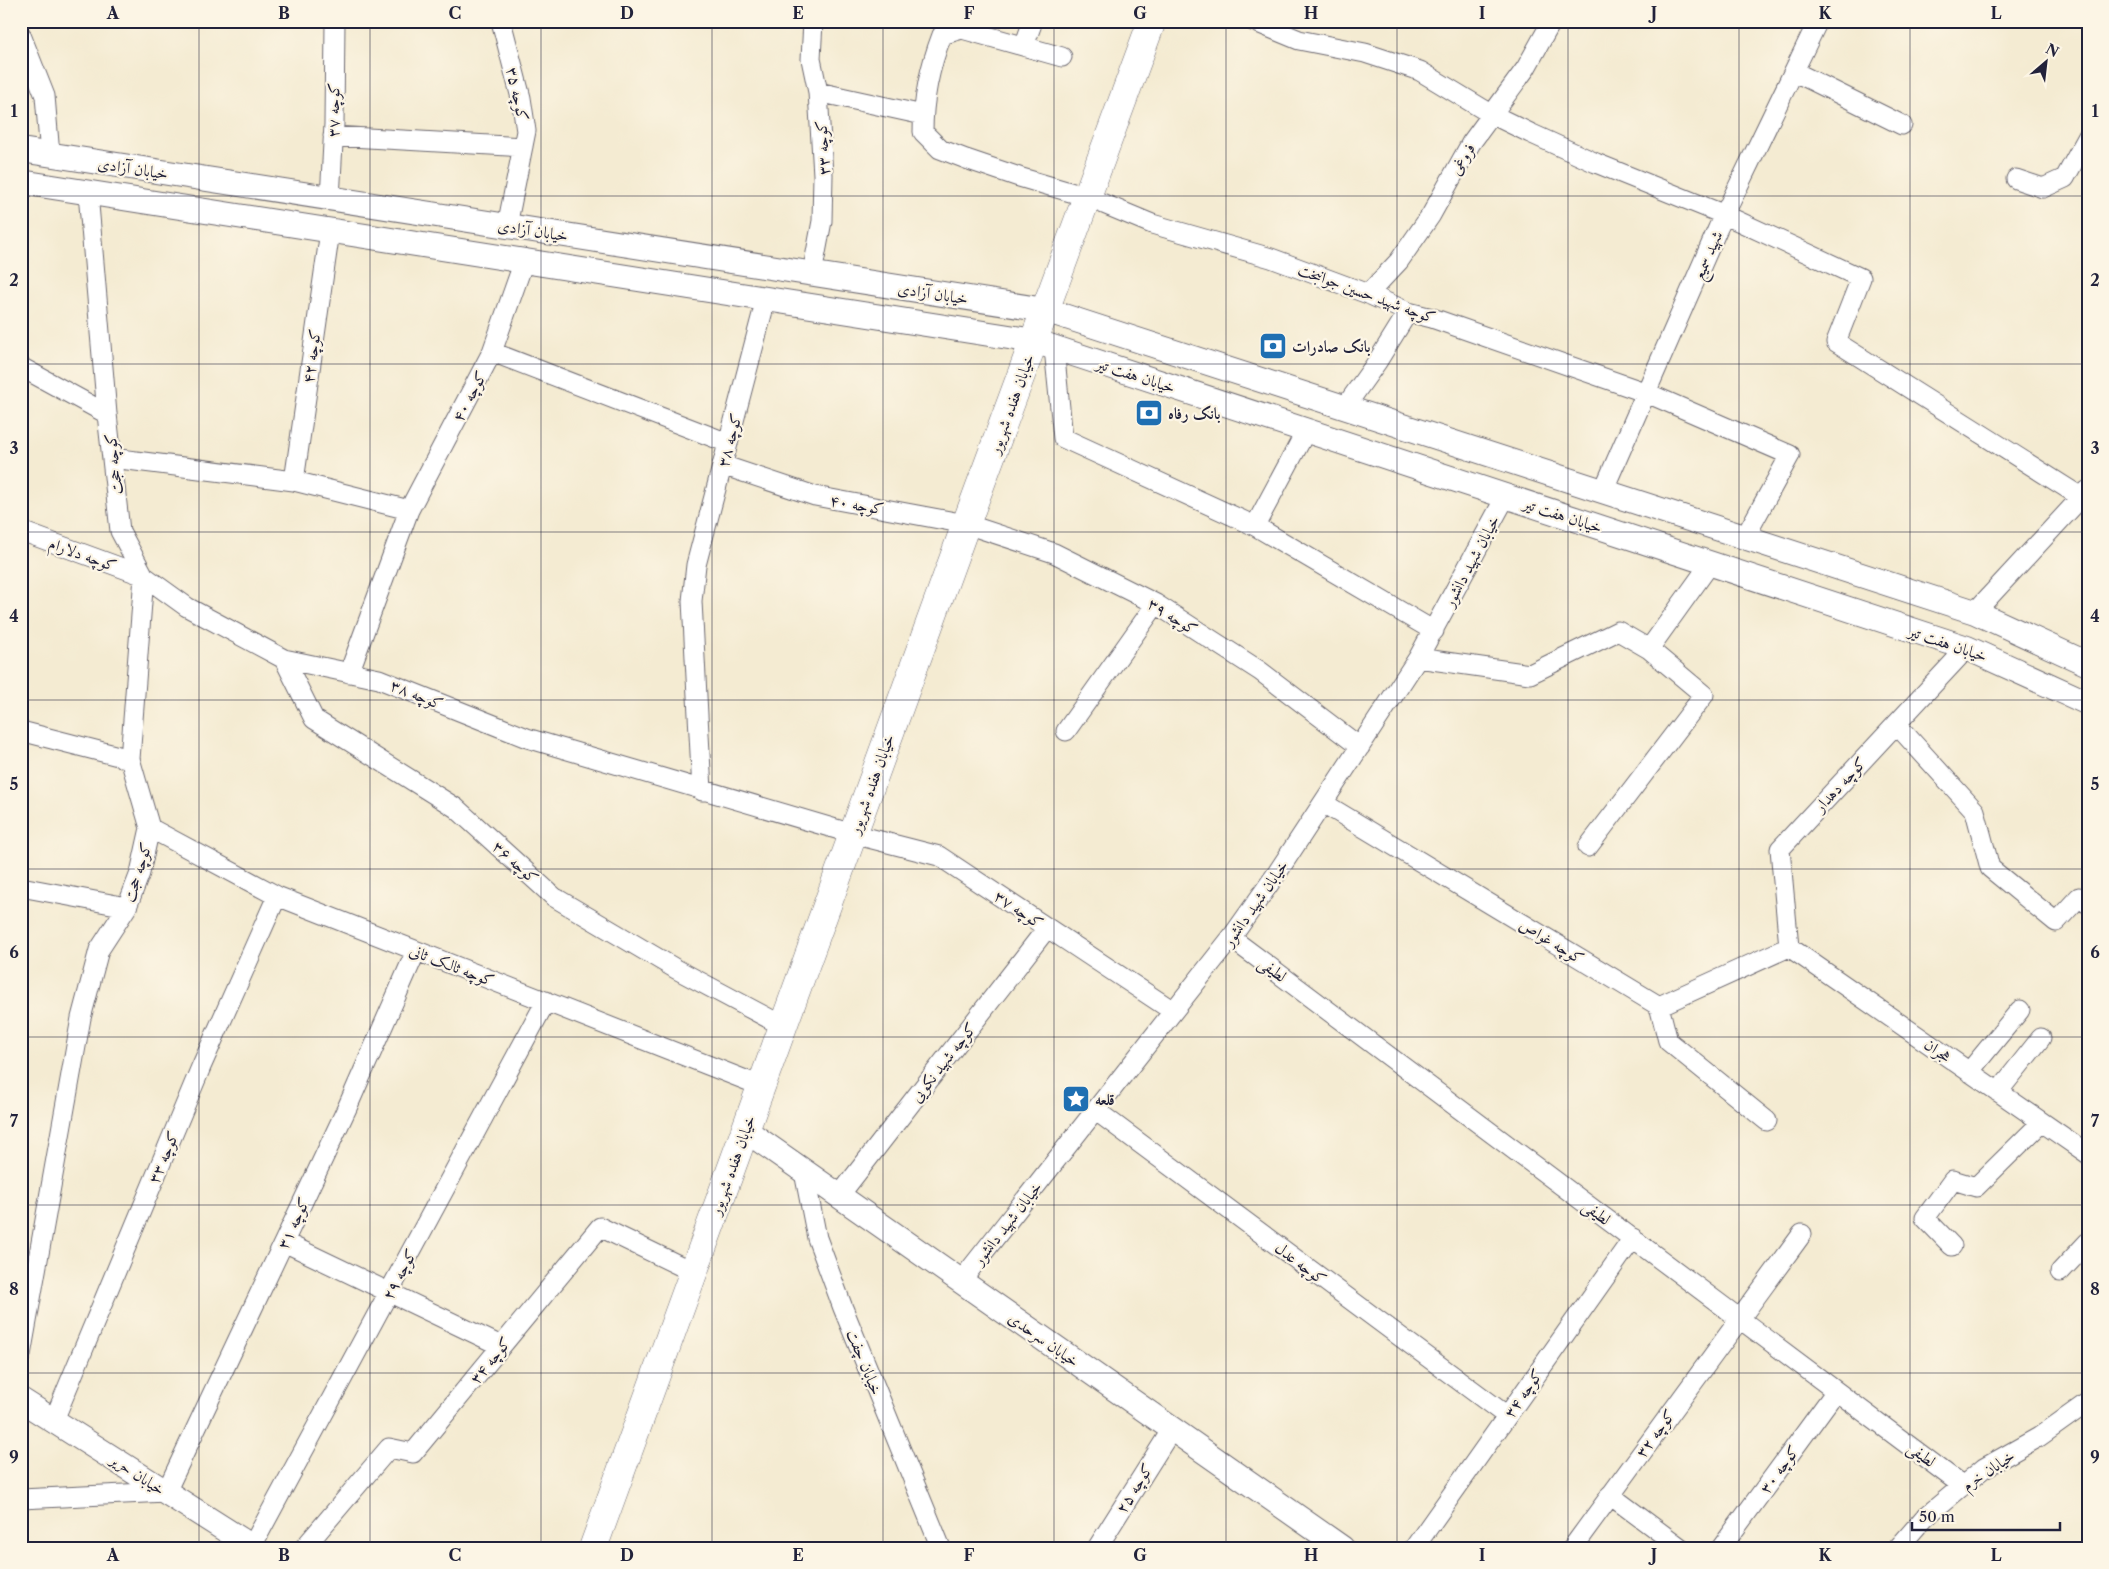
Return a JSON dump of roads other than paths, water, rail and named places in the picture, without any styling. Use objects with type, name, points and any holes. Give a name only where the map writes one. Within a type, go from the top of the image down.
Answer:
[{"type":"main road","name":"خیابان هفده شهریور","points":[[593,1548],[966,524],[1044,345],[1046,310],[1152,21]]},
{"type":"street","name":"کوچه ۳۷","points":[[330,199],[335,21]]},
{"type":"street","name":"کوچه ۳۵","points":[[501,21],[521,98],[526,131],[507,226]]},
{"type":"street","name":"کوچه ۳۳","points":[[812,274],[822,221],[824,175],[818,92],[810,59],[813,21]]},
{"type":"street","points":[[1024,46],[1033,21]]},
{"type":"street","points":[[1253,21],[1299,40],[1365,53],[1420,71],[1492,114],[1596,163],[1725,215],[1862,278],[1836,342],[2084,494],[1975,612]]},
{"type":"street","name":"فروغی","points":[[1368,294],[1405,253],[1431,215],[1471,143],[1526,68],[1552,21]]},
{"type":"street","name":"شهید سمیع","points":[[1603,491],[1725,215],[1818,21]]},
{"type":"street","points":[[818,92],[923,115],[933,58],[942,35],[962,29],[1062,56]]},
{"type":"street","points":[[21,35],[46,96],[52,155],[58,169],[58,176],[50,187]]},
{"type":"street","points":[[1795,72],[1902,125]]},
{"type":"street","name":"کوچه شهید حسین جوانبخت","points":[[923,115],[923,132],[940,148],[1018,178],[1087,197],[1152,224],[1271,258],[1368,294],[1408,312],[1432,318],[1646,393],[1790,455],[1745,537]]},
{"type":"street","points":[[333,136],[523,147]]},
{"type":"street","points":[[2016,179],[2043,188],[2065,178],[2088,136]]},
{"type":"street","name":"خیابان آزادی","points":[[21,150],[1046,310]]},
{"type":"street","points":[[96,194],[100,189],[98,182],[100,174],[104,168],[111,164]]},
{"type":"street","name":"خیابان آزادی","points":[[21,182],[766,299],[1044,345]]},
{"type":"street","name":"کوچه حجت","points":[[21,1355],[81,1018],[99,950],[127,907],[140,873],[150,828],[130,758],[144,576],[120,530],[107,414],[96,194]]},
{"type":"street","points":[[447,249],[451,218]]},
{"type":"street","name":"کوچه ۴۲","points":[[294,481],[330,231]]},
{"type":"street","points":[[492,352],[524,261]]},
{"type":"street","points":[[948,328],[952,296]]},
{"type":"street","name":"کوچه ۳۸","points":[[702,791],[692,601],[696,564],[766,299]]},
{"type":"street","name":"خیابان هفت تیر","points":[[1046,310],[1975,612],[2088,664]]},
{"type":"street","points":[[1345,408],[1378,362],[1408,312]]},
{"type":"street","points":[[1133,374],[1143,342]]},
{"type":"street","points":[[1044,345],[1063,438],[1255,526],[1434,631]]},
{"type":"street","name":"خیابان هفت تیر","points":[[1044,345],[1984,654],[2088,702]]},
{"type":"street","name":"کوچه ۴۰","points":[[349,673],[409,510],[492,352],[728,443]]},
{"type":"street","name":"کوچه حجت","points":[[21,367],[107,414]]},
{"type":"street","points":[[1255,526],[1306,430]]},
{"type":"street","points":[[112,458],[294,481],[409,510]]},
{"type":"street","name":"کوچه ۴۰","points":[[722,465],[815,496],[966,524]]},
{"type":"street","points":[[1506,496],[1521,465]]},
{"type":"street","name":"خیابان شهید دانشور","points":[[961,1281],[1231,938],[1323,803],[1418,658],[1506,496]]},
{"type":"street","name":"کوچه ۳۹","points":[[966,524],[1054,553],[1156,604],[1260,671],[1360,747]]},
{"type":"street","name":"کوچه دلارام","points":[[21,531],[144,576]]},
{"type":"street","points":[[1649,649],[1710,564]]},
{"type":"street","name":"کوچه ۳۸","points":[[144,576],[187,608],[284,660],[379,679],[527,738],[853,834]]},
{"type":"street","points":[[1066,731],[1156,604]]},
{"type":"street","points":[[1418,658],[1530,674],[1618,631],[1649,649],[1704,695],[1588,846]]},
{"type":"street","name":"کوچه دهدار","points":[[1789,947],[1780,848],[1966,648]]},
{"type":"street","name":"کوچه ۳۶","points":[[284,660],[314,719],[456,808],[554,897],[676,969],[783,1026]]},
{"type":"street","points":[[1896,724],[1975,810],[1990,868],[2056,922],[2079,897],[2088,904]]},
{"type":"street","points":[[21,732],[130,758]]},
{"type":"street","name":"کوچه غواص","points":[[1323,803],[1659,1006]]},
{"type":"street","name":"کوچه ثالک ثانی","points":[[150,828],[276,896],[761,1086]]},
{"type":"street","name":"کوچه ۳۷","points":[[853,834],[939,856],[1173,1011]]},
{"type":"street","points":[[21,887],[127,907]]},
{"type":"street","name":"کوچه ۳۳","points":[[54,1420],[201,1067],[276,896]]},
{"type":"street","name":"کوچه شهید نکویی","points":[[839,1196],[1047,928]]},
{"type":"street","name":"لطیفی","points":[[1231,938],[1963,1486]]},
{"type":"street","points":[[1767,1121],[1668,1040],[1659,1006],[1789,947]]},
{"type":"street","name":"هجران","points":[[1789,947],[2088,1154]]},
{"type":"street","name":"کوچه ۳۱","points":[[166,1492],[347,1108],[416,951]]},
{"type":"street","name":"کوچه ۲۹","points":[[252,1547],[546,1001]]},
{"type":"street","points":[[1970,1072],[2020,1010]]},
{"type":"street","points":[[1998,1092],[2041,1038]]},
{"type":"street","name":"کوچه عدل","points":[[1095,1110],[1507,1416]]},
{"type":"street","points":[[1952,1246],[1925,1218],[1953,1180],[1976,1187],[2042,1122]]},
{"type":"street","name":"خیابان سرحدی","points":[[745,1130],[1338,1547]]},
{"type":"street","name":"خیابان چفت","points":[[804,1172],[817,1238],[843,1308],[941,1548]]},
{"type":"street","name":"کوچه ۳۴","points":[[304,1548],[389,1448],[413,1453],[600,1227],[693,1272]]},
{"type":"street","name":"کوچه ۳۲","points":[[1572,1548],[1802,1234]]},
{"type":"street","name":"کوچه ۳۴","points":[[1414,1548],[1633,1238]]},
{"type":"street","points":[[284,1242],[501,1346]]},
{"type":"street","points":[[2060,1272],[2088,1242]]},
{"type":"street","name":"کوچه ۳۰","points":[[1721,1548],[1836,1390]]},
{"type":"street","name":"خیابان حریر","points":[[21,1400],[252,1547]]},
{"type":"street","name":"خیابان خرم","points":[[1898,1548],[1924,1518],[1984,1468],[2039,1438],[2088,1402]]},
{"type":"street","name":"کوچه ۲۵","points":[[1097,1548],[1172,1429]]},
{"type":"street","points":[[21,1499],[166,1492]]},
{"type":"street","points":[[1610,1495],[1681,1548]]},
{"type":"place","name":"بانک صادرات","points":[[1273,346]]},
{"type":"place","name":"بانک رفاه","points":[[1149,413]]},
{"type":"place","name":"قلعه","points":[[1076,1099]]}]
